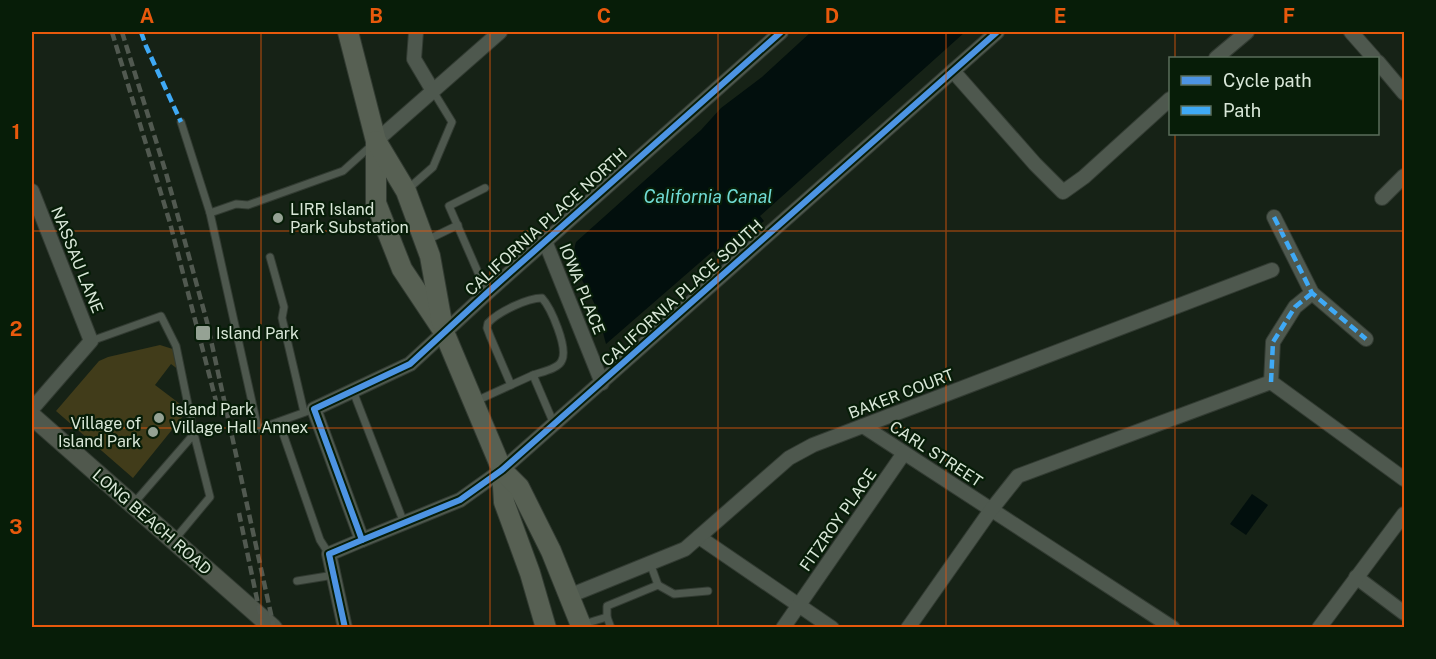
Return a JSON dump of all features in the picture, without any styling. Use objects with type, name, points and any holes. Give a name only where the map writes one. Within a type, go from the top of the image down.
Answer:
[{"type":"main road","points":[[348,32],[376,141],[376,203],[402,269],[444,332],[502,470],[504,502],[530,573],[546,627]]},
{"type":"main road","points":[[376,141],[406,191],[430,256],[444,332]]},
{"type":"main road","name":"LONG BEACH ROAD","points":[[32,417],[273,627]]},
{"type":"main road","points":[[502,470],[519,488],[551,551],[582,626]]},
{"type":"street","points":[[416,32],[414,59],[433,91]]},
{"type":"street","points":[[376,141],[500,32]]},
{"type":"street","name":"CALIFORNIA PLACE NORTH","points":[[309,410],[410,364],[781,32]]},
{"type":"street","name":"CALIFORNIA PLACE SOUTH","points":[[329,554],[460,500],[502,470],[555,426],[997,32]]},
{"type":"street","points":[[1217,57],[1247,32]]},
{"type":"street","points":[[1351,32],[1373,57]]},
{"type":"street","points":[[1379,64],[1404,92]]},
{"type":"street","points":[[953,71],[1063,192],[1084,177],[1169,100]]},
{"type":"street","points":[[1382,198],[1404,176]]},
{"type":"street","name":"NASSAU LANE","points":[[32,191],[91,341]]},
{"type":"street","points":[[1274,217],[1312,293],[1366,339]]},
{"type":"street","name":"IOWA PLACE","points":[[545,241],[602,383]]},
{"type":"street","name":"BAKER COURT","points":[[569,596],[685,549],[789,458],[813,445],[1272,270]]},
{"type":"street","points":[[1271,382],[1273,342],[1295,307],[1312,293]]},
{"type":"street","points":[[32,409],[91,341]]},
{"type":"street","points":[[1271,382],[1404,479]]},
{"type":"street","points":[[909,627],[991,510],[1018,476],[1271,382]]},
{"type":"street","points":[[309,410],[362,540]]},
{"type":"street","name":"CARL STREET","points":[[863,426],[1157,623],[1173,627]]},
{"type":"street","name":"FITZROY PLACE","points":[[783,627],[904,453]]},
{"type":"street","points":[[1319,627],[1404,514]]},
{"type":"street","points":[[699,537],[832,627]]},
{"type":"street","points":[[329,554],[345,627]]},
{"type":"street","points":[[1356,577],[1404,613]]},
{"type":"lane","points":[[406,191],[433,167],[452,122],[433,91]]},
{"type":"lane","points":[[182,122],[210,213],[258,429],[309,410],[282,318],[284,307],[270,257]]},
{"type":"lane","points":[[210,213],[236,204],[248,205],[344,171],[376,141]]},
{"type":"lane","points":[[485,188],[449,206],[487,293]]},
{"type":"lane","points":[[425,242],[458,225]]},
{"type":"lane","points":[[474,403],[559,364],[563,356],[561,336],[542,298],[535,298],[503,312],[488,323],[487,328],[511,385]]},
{"type":"lane","points":[[91,341],[161,316],[177,346],[194,434],[210,498],[173,542]]},
{"type":"lane","points":[[533,375],[555,426]]},
{"type":"lane","points":[[353,391],[404,523]]},
{"type":"lane","points":[[279,422],[320,540],[329,554]]},
{"type":"lane","points":[[132,505],[194,434]]},
{"type":"lane","points":[[650,563],[658,585],[674,594],[708,591]]},
{"type":"lane","points":[[297,581],[334,575]]},
{"type":"lane","points":[[611,627],[607,616],[607,606],[658,585]]},
{"type":"lane","points":[[582,626],[607,616]]},
{"type":"shaded area","points":[[160,345],[176,350],[179,370],[171,364],[155,385],[188,410],[133,478],[56,411],[99,361]]},
{"type":"water","name":"California Canal","points":[[811,32],[965,32],[760,216],[764,221],[720,259],[713,251],[606,344],[598,312],[577,269],[574,251],[576,242],[701,130],[721,108],[762,77]]},
{"type":"water","points":[[1252,494],[1268,505],[1246,535],[1230,524]]},
{"type":"railway","points":[[112,32],[170,223],[216,401]]},
{"type":"railway","points":[[122,32],[166,173],[207,322],[274,628]]},
{"type":"railway","points":[[239,513],[263,628]]},
{"type":"marked path","points":[[141,32],[181,122]]},
{"type":"marked path","points":[[1274,217],[1312,293],[1366,339]]},
{"type":"marked path","points":[[1271,382],[1273,342],[1295,307],[1312,293]]},
{"type":"cycle path","points":[[345,628],[329,554],[362,540],[314,409],[410,364],[781,32]]},
{"type":"cycle path","points":[[362,540],[460,500],[502,470],[997,32]]},
{"type":"place","name":"LIRR Island Park Substation","points":[[278,218]]},
{"type":"place","name":"Island Park","points":[[203,333]]},
{"type":"place","name":"Island Park Village Hall Annex","points":[[159,418]]},
{"type":"place","name":"Village of Island Park","points":[[153,432]]}]
